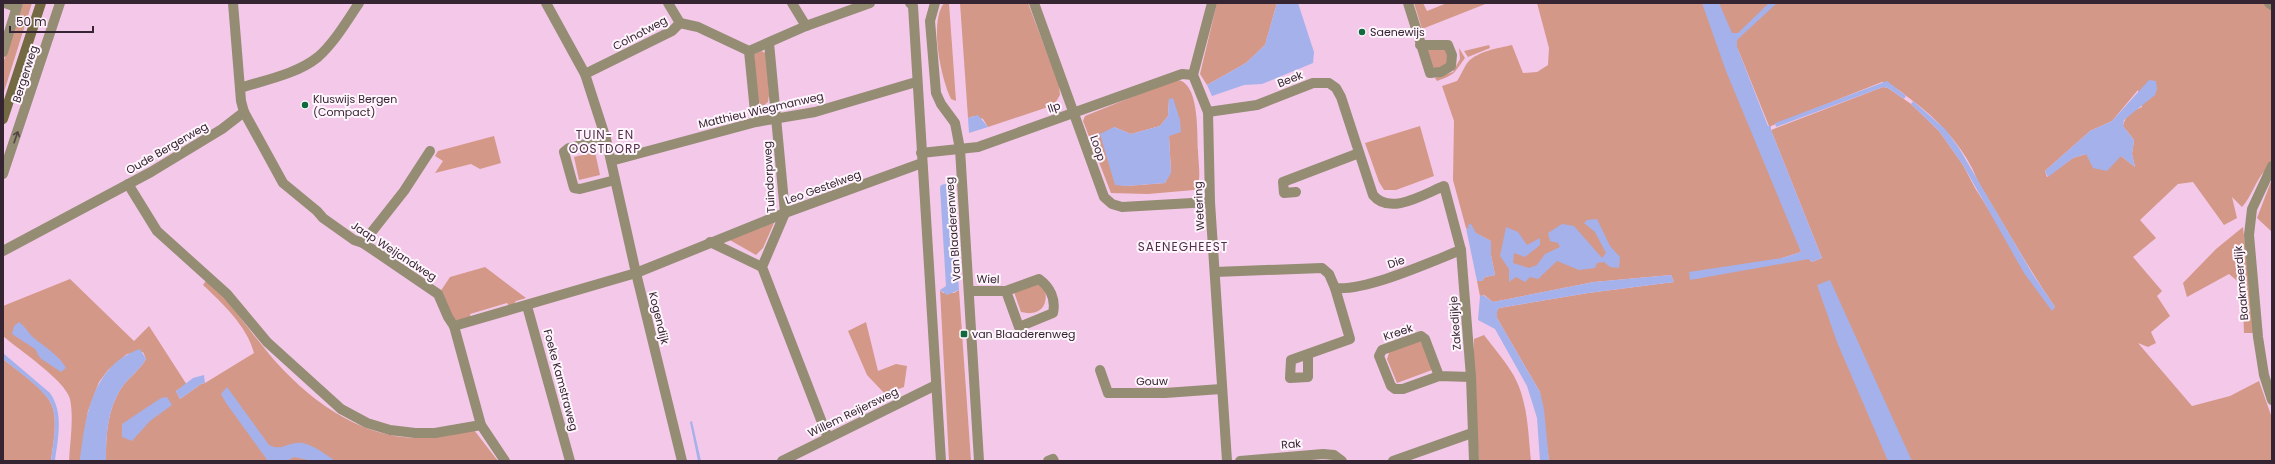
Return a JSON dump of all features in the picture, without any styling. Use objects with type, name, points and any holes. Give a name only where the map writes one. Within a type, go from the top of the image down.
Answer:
[{"type":"main road","name":"Bergerweg","points":[[3,119],[41,3]]},
{"type":"street","points":[[3,52],[17,5],[5,3]]},
{"type":"street","name":"Bergerweg","points":[[3,174],[60,3]]},
{"type":"street","points":[[233,3],[240,88],[244,112]]},
{"type":"street","points":[[240,88],[297,69],[318,57],[342,28],[359,3]]},
{"type":"street","name":"Kogendijk","points":[[546,3],[585,74],[606,138],[636,273],[682,461]]},
{"type":"street","points":[[668,3],[680,23]]},
{"type":"street","points":[[792,3],[806,26]]},
{"type":"street","points":[[756,122],[749,51],[806,26],[870,3]]},
{"type":"street","name":"Van Blaaderenweg","points":[[935,3],[930,21],[936,93],[941,104],[955,123],[960,149],[979,461]]},
{"type":"street","name":"Loop","points":[[1034,3],[1104,197],[1112,204],[1122,207],[1210,202]]},
{"type":"street","points":[[1193,75],[1212,3]]},
{"type":"street","points":[[1408,3],[1420,45]]},
{"type":"street","points":[[912,5],[941,461]]},
{"type":"street","name":"Colnotweg","points":[[585,74],[672,31],[680,23],[698,27],[749,51]]},
{"type":"street","name":"Tuindorpweg","points":[[762,267],[785,213],[769,43]]},
{"type":"street","name":"Ilp","points":[[921,158],[960,149],[978,147],[1182,74],[1193,75]]},
{"type":"street","name":"Wetering","points":[[1193,75],[1208,112],[1210,202],[1221,389],[1227,461]]},
{"type":"street","name":"Matthieu Wiegmanweg","points":[[611,161],[756,122],[777,117],[815,112],[916,82]]},
{"type":"street","name":"Beek","points":[[1208,112],[1257,105],[1313,83],[1329,83],[1336,88],[1341,97],[1373,195],[1378,201],[1385,204],[1394,205],[1444,186]]},
{"type":"street","name":"Oude Bergerweg","points":[[3,251],[151,172],[222,129],[244,112]]},
{"type":"street","name":"Jaap Weijandweg","points":[[244,112],[282,183],[316,210],[322,218],[354,240],[363,243],[438,294],[448,317],[454,326],[481,425],[505,461]]},
{"type":"street","points":[[606,138],[569,148],[564,152],[574,188],[580,189],[615,180]]},
{"type":"street","points":[[363,243],[404,191],[430,151]]},
{"type":"street","points":[[1296,192],[1284,193],[1283,182],[1359,153]]},
{"type":"street","name":"Leo Gestelweg","points":[[636,273],[921,158]]},
{"type":"street","name":"Baakmeerdijk","points":[[2272,166],[2252,209],[2249,235],[2258,337],[2264,375],[2272,400]]},
{"type":"street","points":[[128,184],[156,231],[228,294],[267,342],[341,409],[367,424],[390,430],[414,433],[436,433],[481,425]]},
{"type":"street","name":"Zakedijkje","points":[[1444,186],[1462,250],[1471,378],[1474,461]]},
{"type":"street","points":[[710,242],[762,267],[828,438]]},
{"type":"street","name":"Die","points":[[1335,288],[1348,289],[1408,271],[1462,250]]},
{"type":"street","points":[[1215,272],[1322,268],[1329,274],[1335,288],[1350,339],[1308,354]]},
{"type":"street","points":[[454,326],[527,306],[636,273]]},
{"type":"street","name":"Wiel","points":[[969,291],[1006,291],[1039,279],[1046,284],[1051,293],[1055,305],[1053,313],[1020,327],[1006,291]]},
{"type":"street","name":"Foeke Kamstraweg","points":[[527,306],[570,461]]},
{"type":"street","name":"Kreek","points":[[1439,376],[1425,339],[1421,336],[1382,350],[1379,356],[1391,386],[1395,389],[1403,389],[1439,376],[1471,378]]},
{"type":"street","name":"Gouw","points":[[1100,370],[1108,393],[1166,393],[1221,389]]},
{"type":"street","name":"Willem Reijersweg","points":[[782,461],[936,385]]},
{"type":"street","points":[[1392,461],[1472,433]]},
{"type":"street","name":"Rak","points":[[1240,461],[1323,454],[1334,455],[1342,461]]},
{"type":"street","points":[[1048,461],[1053,459],[1054,461]]},
{"type":"shaded area","points":[[23,3],[32,3],[3,95],[3,63]]},
{"type":"shaded area","points":[[944,3],[949,3],[956,101],[951,99],[947,90],[938,51],[937,23]]},
{"type":"shaded area","points":[[960,3],[1028,3],[1059,85],[1060,95],[1054,105],[988,127],[983,119],[974,116],[968,118]]},
{"type":"shaded area","points":[[1217,3],[1277,3],[1265,45],[1246,63],[1207,85],[1200,74]]},
{"type":"shaded area","points":[[1414,3],[1423,3],[1427,11],[1447,3],[1488,3],[1422,29]]},
{"type":"shaded area","points":[[1537,3],[2265,3],[2272,9],[2271,164],[2262,174],[2242,207],[2232,197],[2237,218],[2224,225],[2193,182],[2178,184],[2140,220],[2156,238],[2133,257],[2162,291],[2157,296],[2170,316],[2151,332],[2156,343],[2148,347],[2138,343],[2192,406],[2230,396],[2259,381],[2272,418],[2272,461],[1549,461],[1540,392],[1497,318],[1496,312],[1499,308],[1588,293],[1674,282],[1671,275],[1594,282],[1493,302],[1484,295],[1480,296],[1477,281],[1482,281],[1485,277],[1495,275],[1491,255],[1491,241],[1466,228],[1453,180],[1454,121],[1442,86],[1457,81],[1468,62],[1477,55],[1489,50],[1512,45],[1523,73],[1537,72],[1548,65],[1549,48]],"holes":[[[1737,47],[1769,126],[1882,82],[1895,88],[1922,108],[1939,123],[1954,140],[1972,168],[1980,185],[2035,277],[2055,307],[2052,310],[1975,188],[1963,165],[1939,131],[1911,104],[1888,88],[1883,87],[1771,130],[1822,258],[1812,262],[1809,259],[1782,258],[1801,252]],[[2138,90],[2142,107],[2128,116],[2123,126],[2134,140],[2132,154],[2135,167],[2121,156],[2086,154],[2073,158],[2047,177],[2045,171],[2090,131],[2112,121]]]},
{"type":"shaded area","points":[[1489,45],[1490,48],[1468,57],[1464,51]]},
{"type":"shaded area","points":[[1425,48],[1445,49],[1449,55],[1448,65],[1438,69],[1432,67]]},
{"type":"shaded area","points":[[1459,48],[1465,58],[1454,73],[1437,81],[1435,78],[1453,72],[1460,59]]},
{"type":"shaded area","points":[[761,51],[766,53],[769,95],[768,102],[763,106],[758,100],[754,54]]},
{"type":"shaded area","points":[[1174,80],[1182,81],[1189,87],[1193,97],[1197,120],[1198,185],[1194,190],[1148,194],[1111,193],[1083,121],[1085,116]],"holes":[[[1169,99],[1180,120],[1169,136],[1171,172],[1165,183],[1126,186],[1115,184],[1114,127],[1131,134],[1160,126],[1168,116]]]},
{"type":"shaded area","points":[[1420,126],[1434,176],[1396,190],[1384,190],[1379,182],[1365,143]]},
{"type":"shaded area","points":[[494,136],[501,163],[480,169],[471,164],[435,173],[443,161],[435,156],[438,151]]},
{"type":"shaded area","points":[[595,152],[600,175],[579,180],[574,157]]},
{"type":"shaded area","points":[[2272,179],[2272,232],[2257,218]]},
{"type":"shaded area","points":[[774,223],[763,248],[756,255],[728,239]]},
{"type":"shaded area","points":[[2243,227],[2255,333],[2244,333],[2242,285],[2229,274],[2187,297],[2183,283],[2216,249]]},
{"type":"shaded area","points":[[485,267],[526,298],[516,301],[513,305],[509,306],[507,303],[470,314],[471,318],[458,321],[452,318],[440,292],[450,277]]},
{"type":"shaded area","points":[[70,279],[134,341],[149,326],[187,385],[176,391],[180,399],[201,384],[254,353],[251,343],[240,325],[226,308],[203,285],[207,279],[284,371],[318,401],[337,414],[378,432],[400,437],[430,438],[474,430],[498,461],[106,461],[108,423],[113,405],[122,387],[141,367],[146,359],[143,352],[127,354],[108,370],[99,382],[88,411],[80,461],[69,461],[72,422],[70,399],[60,383],[51,374],[3,336],[3,306]]},
{"type":"shaded area","points":[[1036,284],[1044,287],[1046,293],[1046,299],[1042,308],[1033,313],[1021,312],[1014,292]]},
{"type":"shaded area","points":[[940,290],[943,293],[954,293],[959,290],[971,461],[949,461]]},
{"type":"shaded area","points":[[866,322],[878,371],[896,364],[907,366],[904,387],[885,394],[867,375],[848,331]]},
{"type":"shaded area","points":[[1484,335],[1514,376],[1519,386],[1527,417],[1531,461],[1479,461],[1473,377],[1474,339]]},
{"type":"shaded area","points":[[1419,340],[1425,348],[1432,370],[1397,383],[1387,359],[1390,350]]},
{"type":"shaded area","points":[[3,359],[38,387],[44,393],[52,406],[55,426],[51,461],[3,461]]},
{"type":"water","points":[[1277,3],[1298,3],[1314,52],[1313,63],[1262,84],[1244,85],[1212,96],[1207,85],[1246,63],[1265,45]]},
{"type":"water","points":[[1702,3],[1719,3],[1732,33],[1738,33],[1769,3],[1777,3],[1737,40],[1737,47],[1768,126],[1771,126],[1771,130],[1822,258],[1812,262],[1809,259],[1690,280],[1689,272],[1782,258],[1801,252],[1726,71]]},
{"type":"water","points":[[2149,80],[2156,81],[2157,89],[2155,95],[2124,120],[2123,126],[2134,140],[2132,154],[2135,167],[2121,156],[2107,171],[2093,168],[2086,154],[2073,158],[2048,177],[2045,171],[2090,131],[2112,121]]},
{"type":"water","points":[[1887,81],[1906,96],[1904,99],[1888,88],[1883,87],[1776,127],[1775,123]]},
{"type":"water","points":[[1173,98],[1180,120],[1181,132],[1169,136],[1171,173],[1165,183],[1126,186],[1115,185],[1100,134],[1114,127],[1131,134],[1160,126],[1168,116],[1169,99]]},
{"type":"water","points":[[1913,101],[1945,129],[1959,148],[2032,273],[2055,307],[2052,311],[2024,273],[1963,165],[1939,131],[1911,104]]},
{"type":"water","points":[[978,115],[988,127],[969,133],[968,118]]},
{"type":"water","points":[[945,184],[951,187],[959,290],[947,295],[940,290],[946,286],[940,188],[941,185]]},
{"type":"water","points":[[1597,219],[1610,246],[1620,257],[1619,268],[1610,267],[1604,262],[1597,263],[1595,268],[1579,270],[1557,261],[1538,279],[1530,277],[1525,282],[1516,277],[1509,282],[1509,269],[1500,256],[1506,227],[1518,232],[1527,245],[1540,238],[1540,245],[1525,257],[1514,253],[1513,263],[1529,268],[1537,265],[1545,254],[1560,247],[1558,243],[1550,241],[1548,233],[1562,224],[1574,226],[1602,258],[1606,253],[1595,232],[1584,223],[1587,220]]},
{"type":"water","points":[[1471,224],[1476,233],[1491,241],[1491,255],[1495,275],[1485,277],[1482,281],[1477,281],[1466,228],[1469,230],[1468,225]]},
{"type":"water","points":[[1671,275],[1674,282],[1588,293],[1499,308],[1497,318],[1540,392],[1544,409],[1549,461],[1540,461],[1537,418],[1527,386],[1495,329],[1478,320],[1480,296],[1483,295],[1493,302],[1594,282]]},
{"type":"water","points":[[1830,280],[1912,461],[1888,461],[1837,342],[1817,285]]},
{"type":"water","points":[[19,322],[34,338],[56,355],[66,368],[61,372],[40,358],[35,349],[12,334],[14,326]]},
{"type":"water","points":[[140,349],[146,359],[141,367],[122,387],[110,414],[106,442],[106,461],[80,461],[89,411],[101,380],[111,367],[124,357]]},
{"type":"water","points":[[3,353],[50,393],[54,401],[59,417],[55,461],[51,461],[55,426],[52,406],[38,387],[3,359]]},
{"type":"water","points":[[204,375],[205,383],[201,384],[180,399],[176,391],[193,378]]},
{"type":"water","points":[[227,387],[269,445],[273,447],[281,447],[293,443],[302,443],[319,450],[335,461],[313,461],[294,457],[287,461],[268,461],[221,394]]},
{"type":"water","points":[[167,397],[172,405],[150,421],[132,441],[122,437],[122,424],[161,398]]},
{"type":"water","points":[[692,421],[701,461],[698,461],[690,422]]},
{"type":"place","name":"Saenewijs","points":[[1362,32]]},
{"type":"place","name":"Kluswijs Bergen (Compact)","points":[[305,105]]},
{"type":"place","name":"van Blaaderenweg","points":[[964,334]]},
{"type":"district","name":"TUIN- EN OOSTDORP","points":[[605,141]]},
{"type":"district","name":"SAENEGHEEST","points":[[1183,246]]}]
